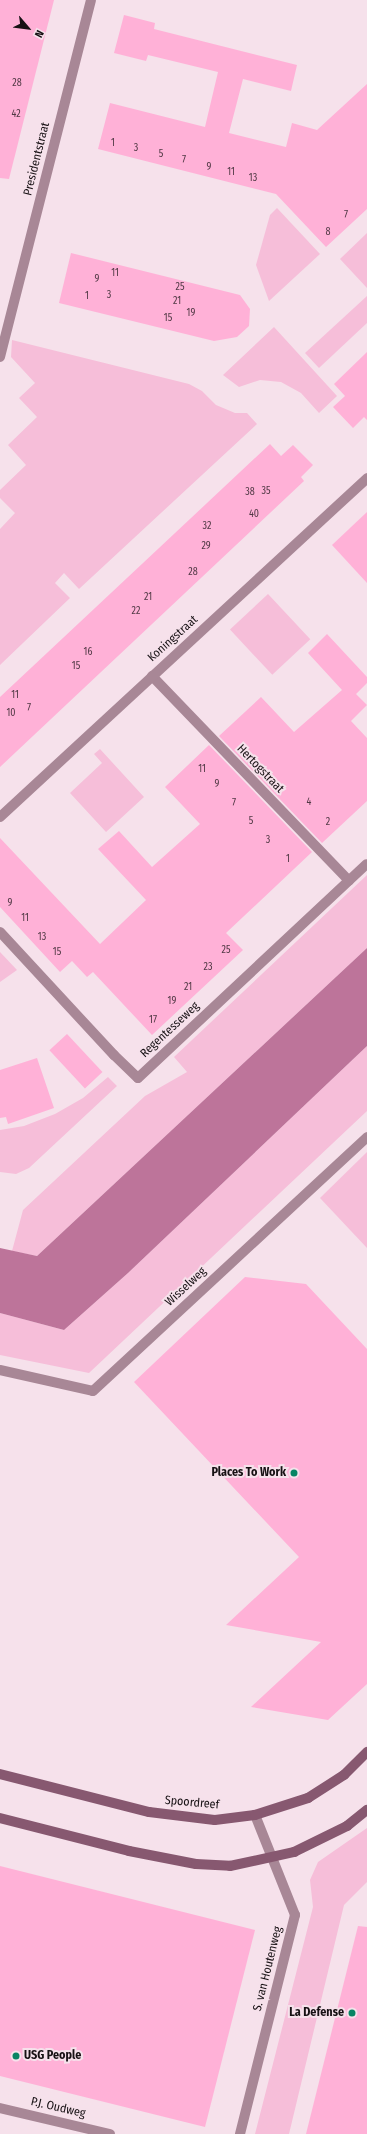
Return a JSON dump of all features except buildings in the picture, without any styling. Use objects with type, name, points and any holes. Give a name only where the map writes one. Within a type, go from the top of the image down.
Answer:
[{"type":"main road","name":"Spoordreef","points":[[0,1774],[149,1812],[215,1820],[255,1815],[308,1798],[344,1775],[367,1752]]},
{"type":"main road","points":[[0,1818],[129,1851],[196,1864],[230,1866],[294,1852],[322,1840],[348,1826],[367,1810]]},
{"type":"street","name":"Presidentstraat","points":[[0,357],[91,0]]},
{"type":"street","name":"Koningstraat","points":[[0,817],[366,480]]},
{"type":"street","name":"Hertogstraat","points":[[152,676],[349,881]]},
{"type":"street","name":"Regentesseweg","points":[[0,932],[114,1055],[138,1078],[367,864]]},
{"type":"street","name":"Wisselweg","points":[[0,1370],[93,1391],[367,1137]]},
{"type":"street","name":"S. van Houtenweg","points":[[240,2134],[295,1915],[255,1815]]},
{"type":"street","name":"P.J. Oudweg","points":[[0,2108],[110,2134]]},
{"type":"shaded area","points":[[277,208],[320,254],[269,301],[256,265],[270,215]]},
{"type":"shaded area","points":[[367,233],[367,288],[340,259]]},
{"type":"shaded area","points":[[367,296],[367,323],[319,368],[305,353]]},
{"type":"shaded area","points":[[274,327],[337,396],[319,413],[301,393],[281,382],[260,380],[239,387],[223,375]]},
{"type":"shaded area","points":[[12,340],[189,384],[202,391],[216,405],[235,413],[247,413],[257,424],[79,589],[64,573],[55,583],[70,598],[0,665],[0,529],[15,513],[0,498],[0,490],[26,465],[8,445],[37,417],[19,398],[35,383],[11,357]]},
{"type":"shaded area","points":[[268,594],[310,639],[272,675],[230,629]]},
{"type":"shaded area","points":[[100,749],[144,797],[106,832],[70,793],[102,763],[94,754]]},
{"type":"shaded area","points":[[367,875],[367,948],[37,1256],[12,1251],[23,1210],[145,1096],[187,1072],[174,1057]]},
{"type":"shaded area","points":[[367,948],[367,1046],[128,1273],[64,1330],[0,1313],[0,1248],[37,1256]]},
{"type":"shaded area","points":[[0,952],[17,970],[0,982]]},
{"type":"shaded area","points":[[367,1046],[367,1111],[89,1373],[0,1355],[0,1313],[64,1330],[128,1273]]},
{"type":"shaded area","points":[[108,1077],[117,1086],[29,1168],[16,1174],[0,1172],[0,1130],[24,1126],[55,1114],[83,1098]]},
{"type":"shaded area","points":[[367,1152],[367,1248],[320,1198]]},
{"type":"shaded area","points":[[367,1828],[367,1882],[344,1905],[289,2134],[255,2134],[313,1907],[310,1880],[318,1862]]},
{"type":"place","name":"Places To Work","points":[[294,1473]]},
{"type":"place","name":"La Defense","points":[[352,2013]]},
{"type":"place","name":"USG People","points":[[16,2056]]}]
